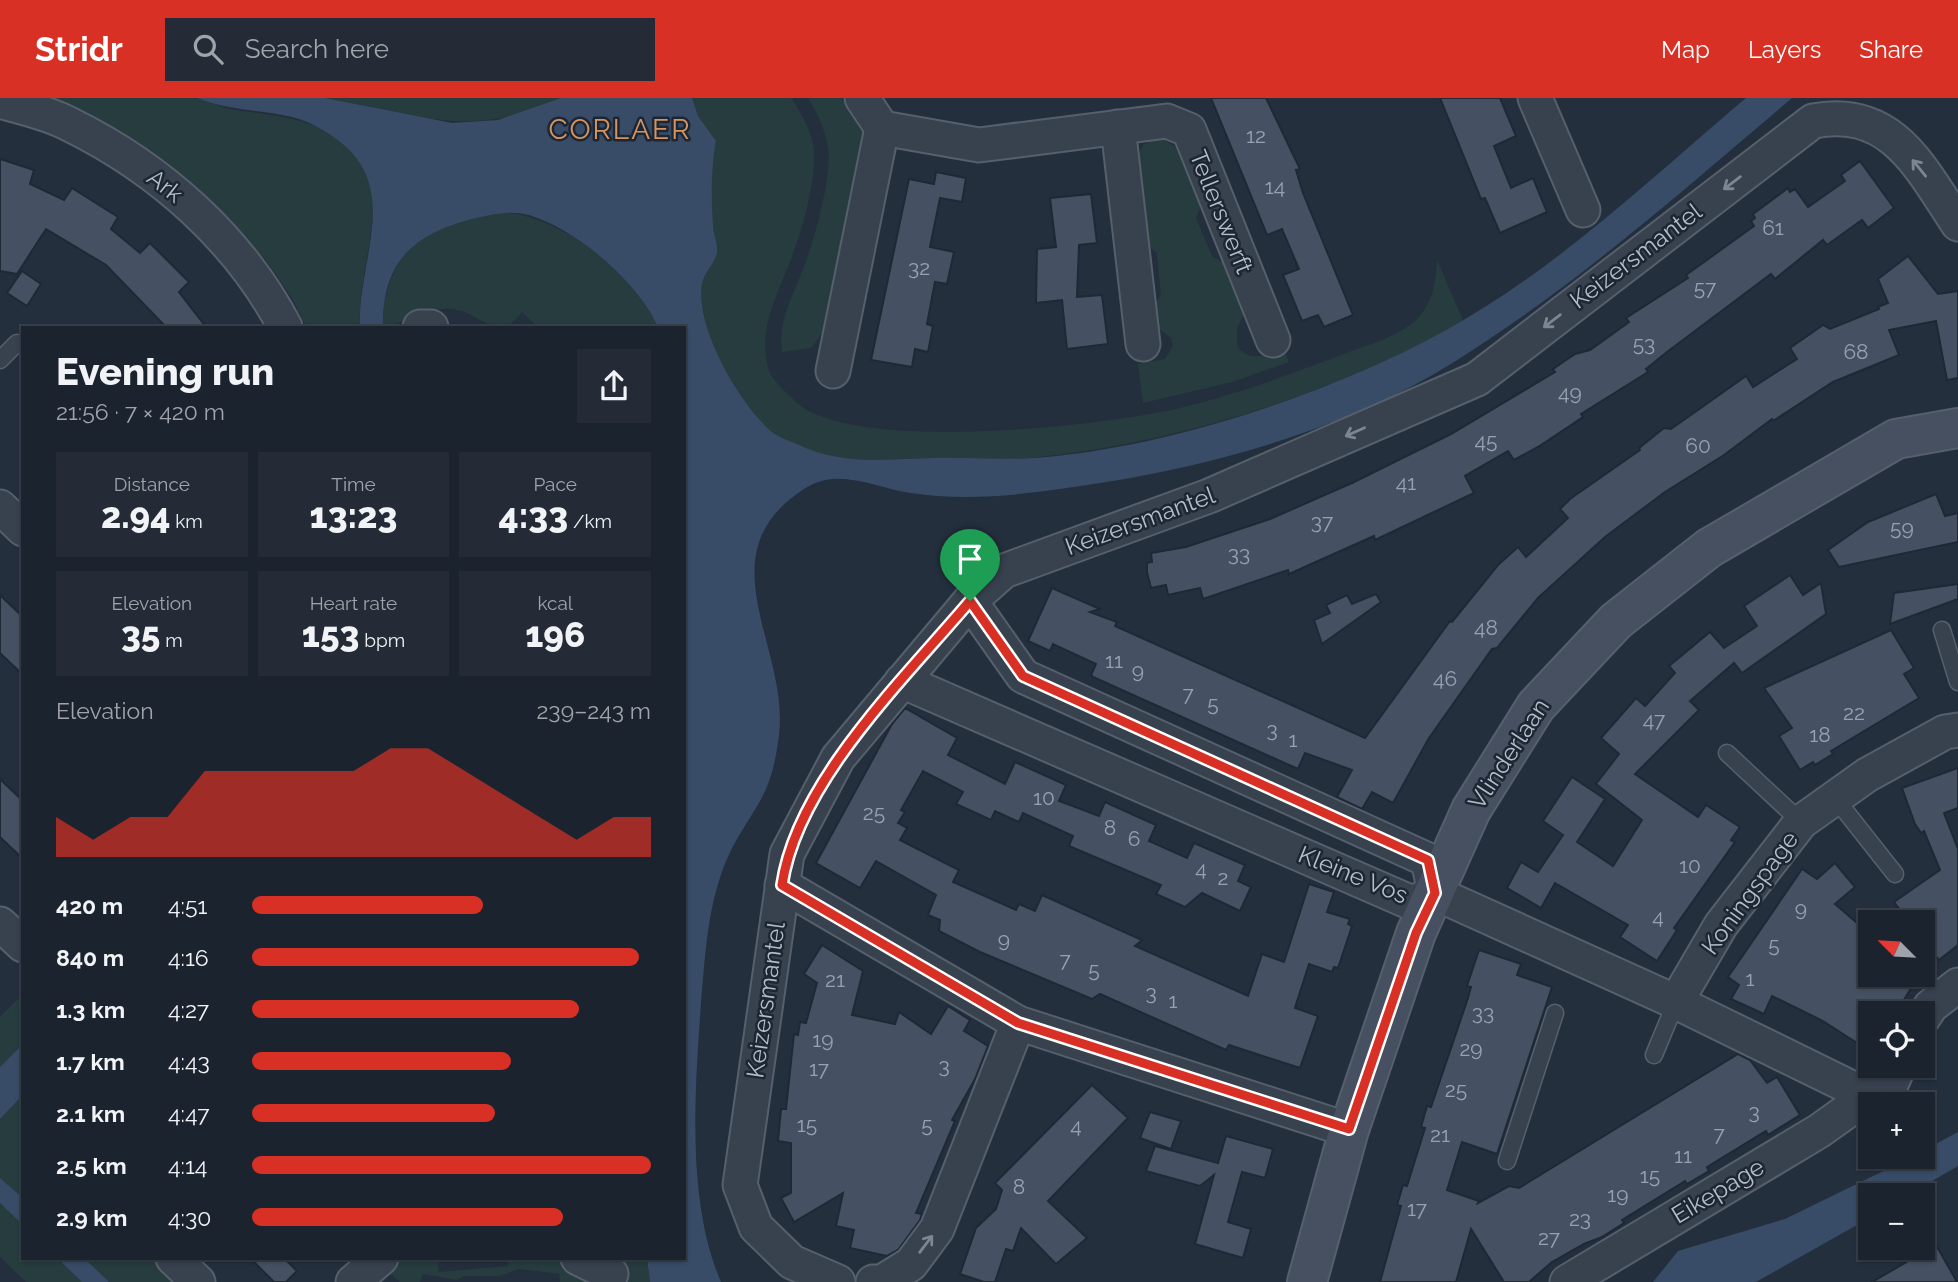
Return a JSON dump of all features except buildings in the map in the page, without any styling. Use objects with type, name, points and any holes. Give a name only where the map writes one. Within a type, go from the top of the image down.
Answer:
[{"type":"street","points":[[833,371],[882,128],[862,98]]},
{"type":"street","points":[[1535,98],[1583,210]]},
{"type":"street","name":"Ark","points":[[0,101],[69,124],[149,173],[212,226],[244,261],[284,326]]},
{"type":"street","points":[[1131,116],[1143,344]]},
{"type":"street","name":"Tellerswerft","points":[[882,128],[979,145],[1131,116],[1167,121],[1189,131],[1273,340]]},
{"type":"street","name":"Keizersmantel","points":[[838,1282],[792,1262],[756,1227],[740,1185],[787,854],[838,758],[970,601],[1004,571],[1209,496],[1477,379],[1812,121],[1835,117],[1865,121],[1895,138],[1928,179],[1958,224]]},
{"type":"street","name":"Vlinderlaan","points":[[1307,1282],[1349,1129],[1416,933],[1471,810],[1535,706],[1616,621],[1709,548],[1896,439],[1958,428]]},
{"type":"street","points":[[0,507],[21,527]]},
{"type":"street","name":"Kleine Vos","points":[[902,681],[1412,902],[1435,893],[1428,860],[1023,676],[970,601]]},
{"type":"street","name":"Koningspage","points":[[1676,1002],[1721,925],[1801,822],[1889,763],[1945,732],[1958,730]]},
{"type":"street","points":[[782,885],[1018,1023],[1349,1129]]},
{"type":"street","points":[[1435,893],[1866,1092]]},
{"type":"street","points":[[0,924],[21,944]]},
{"type":"street","points":[[1935,1003],[1958,985]]},
{"type":"street","points":[[873,1282],[882,1282],[911,1264],[937,1229],[1018,1023]]},
{"type":"street","name":"Eikepage","points":[[1567,1282],[1858,1108]]},
{"type":"street","points":[[175,1260],[198,1282]]},
{"type":"street","points":[[353,1282],[380,1260]]},
{"type":"street","points":[[582,1260],[611,1274]]},
{"type":"lane","points":[[0,360],[17,343]]},
{"type":"lane","points":[[1942,630],[1958,682]]},
{"type":"lane","points":[[1727,753],[1801,822]]},
{"type":"lane","points":[[1835,798],[1895,874]]},
{"type":"lane","points":[[1654,1055],[1676,1002]]},
{"type":"lane","points":[[1507,1161],[1555,1013]]},
{"type":"green space","points":[[28,98],[194,98],[225,108],[312,124],[331,133],[347,144],[360,159],[369,179],[372,198],[371,235],[362,290],[360,326],[306,326],[292,298],[265,259],[219,212]]},
{"type":"green space","points":[[325,98],[561,98],[529,111],[471,121],[416,116]]},
{"type":"green space","points":[[692,98],[791,98],[809,130],[814,151],[810,192],[800,234],[770,314],[765,341],[769,371],[773,378],[793,399],[822,417],[868,427],[924,432],[987,431],[1110,420],[1196,404],[1287,375],[1381,340],[1409,326],[1422,313],[1430,299],[1437,260],[1463,320],[1366,370],[1312,391],[1258,410],[1146,440],[1091,450],[1013,459],[874,460],[832,457],[812,452],[773,433],[760,421],[734,386],[713,343],[702,302],[702,284],[717,251],[711,197],[716,141],[698,116]]},
{"type":"green space","points":[[808,98],[841,98],[867,134],[826,328],[811,348],[782,352],[782,329],[813,239],[828,175],[829,160],[825,135]]},
{"type":"green space","points":[[1160,137],[1177,148],[1201,206],[1196,218],[1212,256],[1224,263],[1245,312],[1237,329],[1237,346],[1253,356],[1283,349],[1289,362],[1232,382],[1143,403],[1138,364],[1165,359],[1173,346],[1171,338],[1157,327],[1153,307],[1161,295],[1157,253],[1146,244],[1137,157],[1143,145]]},
{"type":"green space","points":[[503,212],[526,216],[572,237],[614,268],[632,287],[657,326],[537,326],[522,312],[509,326],[499,326],[467,313],[443,309],[383,326],[388,286],[408,251],[429,233],[465,220]]},
{"type":"green space","points":[[21,996],[21,1046],[0,1067],[0,1017]]},
{"type":"green space","points":[[21,1097],[21,1196],[0,1178],[0,1119]]},
{"type":"green space","points":[[0,1203],[21,1223],[21,1260],[59,1260],[82,1282],[26,1282],[0,1257]]},
{"type":"green space","points":[[86,1260],[162,1260],[185,1282],[109,1282]]},
{"type":"green space","points":[[401,1260],[437,1260],[439,1272],[508,1266],[508,1260],[561,1260],[609,1282],[560,1282],[559,1274],[519,1269],[499,1276],[464,1276],[457,1280],[423,1274],[420,1282],[400,1282],[392,1275],[374,1274]]},
{"type":"green space","points":[[624,1260],[647,1260],[650,1282],[612,1282]]},
{"type":"water","points":[[197,98],[325,98],[452,123],[498,120],[561,98],[692,98],[698,116],[716,141],[712,193],[717,252],[703,280],[702,302],[705,321],[722,364],[746,403],[777,436],[831,456],[881,460],[1008,459],[1084,453],[1137,443],[1246,415],[1351,376],[1446,330],[1526,279],[1602,222],[1746,98],[1792,98],[1628,236],[1499,333],[1415,385],[1330,423],[1241,453],[1196,464],[1033,493],[984,497],[935,496],[898,491],[859,481],[833,479],[809,486],[777,512],[760,540],[755,570],[757,602],[779,701],[778,744],[768,785],[731,851],[718,885],[707,935],[701,1003],[695,1108],[698,1181],[702,1216],[721,1282],[650,1282],[647,1260],[686,1260],[686,326],[657,326],[636,292],[604,259],[547,222],[529,215],[509,213],[454,224],[420,241],[406,253],[396,267],[384,304],[383,326],[360,326],[373,204],[368,181],[358,160],[334,137],[305,121],[280,114],[221,105]]},
{"type":"water","points":[[21,1046],[21,1097],[0,1119],[0,1067]]},
{"type":"water","points":[[1958,1132],[1958,1166],[1929,1183],[1859,1183],[1887,1169],[1935,1169],[1935,1144]]},
{"type":"water","points":[[0,1178],[21,1196],[21,1223],[0,1203]]},
{"type":"water","points":[[1858,1183],[1858,1224],[1756,1282],[1653,1282],[1678,1251],[1785,1219]]},
{"type":"water","points":[[59,1260],[86,1260],[109,1282],[82,1282]]},
{"type":"district","name":"CORLAER","points":[[620,129]]},
{"type":"route","points":[[970,601],[1023,676],[1428,860],[1435,893],[1416,933],[1349,1129],[1018,1023],[823,912],[782,885],[787,854],[838,758],[970,601]]}]
